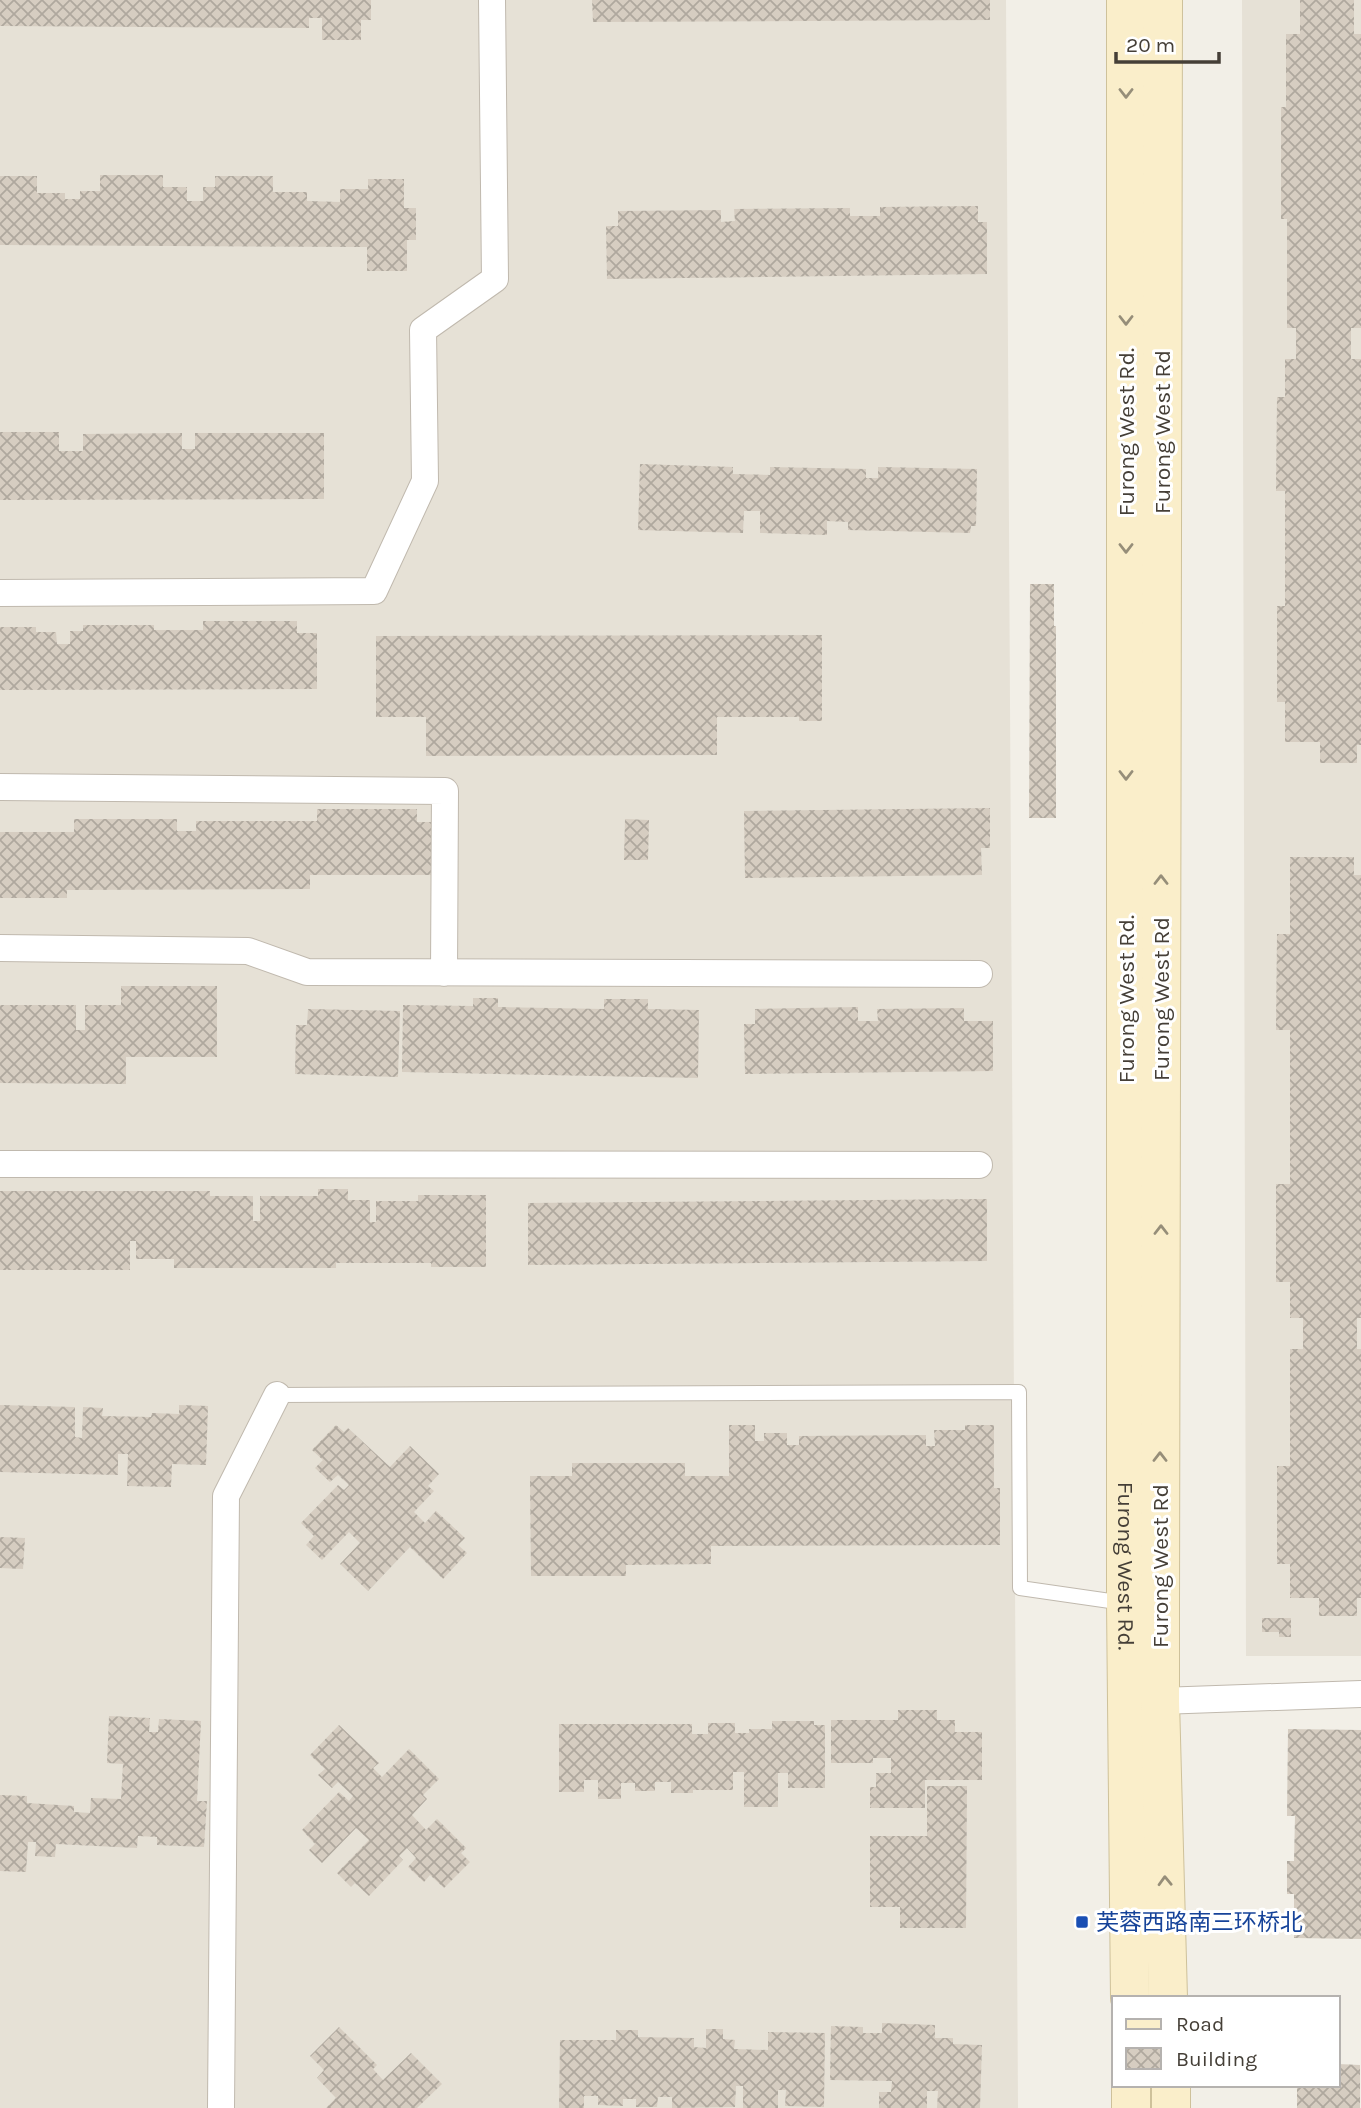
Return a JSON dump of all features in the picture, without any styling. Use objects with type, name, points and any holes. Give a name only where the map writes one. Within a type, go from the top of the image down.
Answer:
[{"type":"main road","name":"Furong West Rd.","points":[[1126,0],[1143,1605],[1130,1996]]},
{"type":"main road","name":"Furong West Rd","points":[[1163,0],[1143,1605],[1160,1701],[1168,1996]]},
{"type":"main road","points":[[1131,2087],[1131,2108]]},
{"type":"main road","points":[[1171,2087],[1171,2108]]},
{"type":"street","points":[[0,593],[374,591],[425,481],[422,330],[495,279],[492,0]]},
{"type":"street","points":[[0,787],[445,791],[444,973]]},
{"type":"street","points":[[0,948],[248,951],[307,972],[979,974]]},
{"type":"street","points":[[0,1164],[979,1165]]},
{"type":"street","points":[[221,2108],[226,1496],[277,1395]]},
{"type":"street","points":[[1160,1701],[1361,1694]]},
{"type":"lane","points":[[277,1395],[1020,1392],[1020,1588],[1143,1605]]},
{"type":"shaded area","points":[[0,0],[1006,0],[1018,2108],[0,2108]]},
{"type":"shaded area","points":[[1242,0],[1361,0],[1361,1656],[1246,1656]]},
{"type":"building","points":[[0,0],[371,0],[371,20],[361,20],[361,40],[322,40],[322,18],[309,18],[309,28],[0,26]]},
{"type":"building","points":[[592,0],[990,0],[990,20],[593,22]]},
{"type":"building","points":[[1300,0],[1354,0],[1354,34],[1361,34],[1361,328],[1351,328],[1351,359],[1361,359],[1361,745],[1357,745],[1357,763],[1320,763],[1320,742],[1285,742],[1285,702],[1277,702],[1277,606],[1285,606],[1285,491],[1276,491],[1277,397],[1285,397],[1285,359],[1296,359],[1296,328],[1287,328],[1287,219],[1281,219],[1281,107],[1286,107],[1286,34],[1300,34]]},
{"type":"building","points":[[100,175],[163,175],[163,187],[187,187],[187,201],[203,201],[203,187],[215,187],[215,176],[273,176],[273,192],[307,192],[307,201],[340,202],[340,189],[368,189],[368,179],[404,179],[404,208],[416,208],[416,240],[407,240],[407,271],[367,271],[367,247],[0,245],[0,176],[37,176],[37,193],[65,193],[65,199],[80,199],[80,191],[100,191]]},
{"type":"building","points":[[978,206],[978,222],[987,222],[987,274],[607,279],[606,226],[618,226],[618,211],[721,210],[721,222],[735,221],[734,209],[850,208],[850,216],[880,216],[880,207]]},
{"type":"building","points":[[0,432],[59,432],[59,451],[83,451],[83,434],[182,433],[182,449],[195,449],[195,433],[324,433],[324,499],[0,500]]},
{"type":"building","points":[[640,464],[733,467],[733,474],[770,475],[770,467],[866,469],[866,478],[878,478],[878,467],[977,469],[976,526],[971,526],[970,533],[848,530],[848,522],[827,521],[827,535],[760,533],[760,511],[744,511],[743,533],[638,530]]},
{"type":"building","points":[[1030,584],[1054,584],[1056,818],[1029,818]]},
{"type":"building","points":[[203,621],[297,621],[297,633],[317,633],[317,689],[0,690],[0,627],[36,627],[36,632],[56,632],[57,644],[70,644],[70,631],[83,631],[83,625],[154,625],[154,630],[203,630]]},
{"type":"building","points":[[822,635],[822,721],[799,721],[799,717],[717,717],[717,755],[426,756],[426,717],[376,717],[376,636]]},
{"type":"building","points":[[990,808],[990,848],[981,848],[982,875],[745,878],[744,811]]},
{"type":"building","points":[[317,809],[417,809],[417,822],[431,822],[431,875],[310,875],[310,889],[67,890],[67,898],[0,898],[0,832],[74,832],[74,819],[177,819],[177,831],[196,831],[196,821],[317,821]]},
{"type":"building","points":[[625,819],[649,820],[648,860],[624,860]]},
{"type":"building","points":[[1290,857],[1354,857],[1354,875],[1361,875],[1361,1318],[1357,1318],[1357,1349],[1361,1349],[1361,1598],[1357,1598],[1357,1616],[1319,1616],[1319,1598],[1290,1598],[1290,1564],[1277,1564],[1277,1466],[1290,1466],[1290,1349],[1303,1349],[1303,1318],[1290,1318],[1290,1282],[1276,1282],[1276,1184],[1290,1184],[1290,1030],[1276,1030],[1277,934],[1290,934]]},
{"type":"building","points":[[121,986],[217,986],[217,1057],[126,1057],[126,1084],[0,1083],[0,1005],[76,1005],[76,1030],[85,1030],[85,1005],[121,1005]]},
{"type":"building","points":[[473,998],[498,998],[498,1007],[604,1009],[604,999],[648,999],[648,1009],[699,1010],[698,1078],[402,1072],[403,1005],[473,1006]]},
{"type":"building","points":[[858,1007],[858,1021],[878,1021],[877,1009],[964,1008],[964,1021],[993,1021],[993,1071],[745,1074],[744,1024],[755,1024],[755,1009]]},
{"type":"building","points":[[308,1009],[400,1011],[398,1077],[295,1074],[296,1025],[307,1025]]},
{"type":"building","points":[[318,1189],[348,1189],[348,1200],[370,1200],[370,1222],[376,1222],[376,1201],[418,1201],[418,1195],[486,1195],[486,1267],[431,1267],[431,1263],[336,1263],[336,1268],[174,1268],[174,1259],[136,1259],[136,1241],[130,1241],[130,1270],[0,1270],[0,1191],[210,1191],[210,1196],[253,1196],[253,1221],[260,1221],[260,1196],[318,1196]]},
{"type":"building","points":[[987,1199],[987,1261],[528,1265],[528,1203]]},
{"type":"building","points":[[0,1405],[75,1407],[75,1437],[82,1438],[83,1407],[103,1408],[102,1416],[151,1417],[152,1413],[179,1414],[179,1405],[208,1406],[206,1465],[172,1464],[171,1487],[127,1486],[128,1454],[118,1454],[118,1475],[0,1472]]},
{"type":"building","points":[[336,1425],[344,1432],[348,1428],[390,1467],[410,1446],[439,1474],[428,1486],[434,1491],[414,1512],[425,1523],[436,1511],[465,1538],[458,1545],[467,1553],[443,1579],[410,1547],[368,1591],[340,1564],[360,1543],[349,1532],[322,1560],[306,1545],[314,1536],[301,1523],[338,1485],[344,1490],[349,1485],[338,1475],[330,1482],[315,1468],[323,1460],[312,1450]]},
{"type":"building","points":[[729,1425],[755,1425],[755,1441],[764,1441],[764,1433],[787,1433],[787,1445],[799,1445],[799,1436],[926,1435],[926,1446],[935,1446],[934,1430],[965,1430],[965,1425],[994,1425],[994,1488],[1000,1488],[1000,1545],[711,1546],[711,1564],[626,1565],[626,1576],[531,1576],[530,1476],[572,1476],[572,1463],[685,1463],[685,1476],[729,1476]]},
{"type":"building","points":[[0,1537],[25,1538],[23,1569],[0,1568]]},
{"type":"building","points":[[1262,1618],[1291,1618],[1291,1637],[1279,1637],[1279,1632],[1262,1632]]},
{"type":"building","points":[[898,1710],[937,1710],[937,1720],[955,1720],[955,1732],[982,1732],[982,1780],[925,1780],[925,1808],[870,1808],[870,1787],[876,1787],[876,1773],[891,1773],[891,1758],[873,1758],[873,1763],[831,1763],[831,1720],[898,1720]]},
{"type":"building","points":[[109,1716],[150,1718],[149,1732],[158,1732],[159,1719],[201,1721],[197,1801],[207,1801],[204,1847],[157,1845],[157,1837],[138,1836],[137,1848],[56,1844],[55,1857],[35,1856],[36,1842],[28,1842],[26,1872],[0,1871],[0,1795],[27,1796],[27,1803],[74,1806],[74,1812],[90,1813],[91,1798],[121,1799],[123,1764],[107,1763]]},
{"type":"building","points":[[772,1721],[814,1721],[814,1725],[825,1725],[825,1788],[788,1788],[788,1773],[778,1773],[778,1807],[744,1807],[744,1772],[733,1772],[733,1790],[671,1793],[671,1782],[655,1782],[655,1791],[635,1791],[635,1783],[621,1783],[621,1799],[598,1799],[598,1780],[584,1780],[584,1792],[559,1792],[559,1724],[692,1724],[692,1734],[708,1734],[708,1723],[735,1723],[735,1733],[749,1733],[749,1729],[772,1729]]},
{"type":"building","points":[[339,1725],[379,1763],[373,1768],[382,1777],[409,1749],[439,1779],[423,1795],[427,1799],[412,1815],[426,1830],[437,1819],[466,1848],[461,1853],[470,1862],[444,1888],[430,1875],[424,1882],[408,1867],[416,1858],[407,1848],[399,1856],[403,1860],[369,1896],[355,1883],[351,1887],[337,1873],[369,1840],[356,1828],[322,1863],[309,1850],[315,1844],[302,1830],[339,1792],[349,1801],[353,1796],[338,1782],[332,1788],[318,1775],[325,1769],[310,1755]]},
{"type":"building","points":[[1288,1729],[1361,1730],[1361,1939],[1294,1938],[1294,1894],[1287,1894],[1287,1861],[1294,1861],[1295,1816],[1287,1816]]},
{"type":"building","points":[[927,1786],[967,1786],[966,1928],[900,1928],[900,1907],[870,1907],[870,1836],[927,1836]]},
{"type":"building","points":[[882,2023],[935,2025],[935,2038],[953,2038],[953,2044],[982,2045],[980,2108],[937,2108],[938,2091],[927,2091],[927,2108],[879,2108],[879,2092],[891,2092],[892,2081],[830,2080],[831,2026],[863,2027],[863,2033],[882,2033]]},
{"type":"building","points":[[339,2027],[377,2065],[373,2069],[383,2080],[411,2053],[442,2084],[417,2108],[326,2108],[336,2098],[317,2078],[324,2070],[310,2056]]},
{"type":"building","points":[[706,2029],[723,2029],[723,2039],[735,2040],[734,2049],[768,2050],[768,2032],[825,2033],[824,2107],[785,2106],[786,2090],[778,2090],[778,2108],[743,2108],[743,2086],[736,2086],[735,2107],[672,2108],[672,2097],[658,2097],[657,2107],[636,2107],[636,2099],[623,2099],[623,2106],[598,2105],[598,2096],[584,2096],[584,2108],[559,2108],[560,2040],[616,2040],[616,2030],[638,2030],[638,2037],[694,2038],[694,2047],[706,2048]]},
{"type":"building","points":[[1340,2064],[1360,2065],[1360,2108],[1297,2108],[1297,2087],[1340,2087]]},
{"type":"place","name":"芙蓉西路南三环桥北","points":[[1082,1922]]}]
